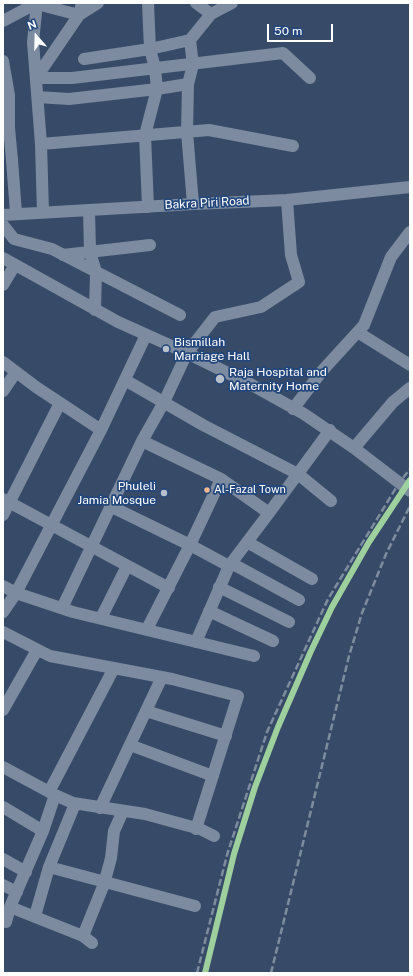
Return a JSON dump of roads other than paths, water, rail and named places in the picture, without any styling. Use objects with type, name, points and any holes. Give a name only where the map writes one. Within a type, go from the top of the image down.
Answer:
[{"type":"street","points":[[3,21],[37,3],[78,15],[98,3]]},
{"type":"street","points":[[37,3],[32,42],[38,97],[43,212]]},
{"type":"street","points":[[36,78],[78,15],[82,3]]},
{"type":"street","points":[[148,3],[150,49],[155,68],[157,89],[145,135],[148,207]]},
{"type":"street","points":[[196,3],[211,14]]},
{"type":"street","points":[[84,59],[150,49],[190,40],[218,3]]},
{"type":"street","points":[[211,14],[232,3]]},
{"type":"street","points":[[190,40],[193,64],[188,84],[187,132],[193,204]]},
{"type":"street","points":[[36,78],[72,78],[283,53],[310,78]]},
{"type":"street","points":[[3,60],[9,95],[9,128],[16,214]]},
{"type":"street","points":[[38,97],[69,99],[188,84]]},
{"type":"street","points":[[41,144],[209,130],[293,146]]},
{"type":"street","name":"Bakra Piri Road","points":[[3,215],[287,200],[410,186]]},
{"type":"street","points":[[62,608],[110,506],[142,441],[164,402],[187,353],[214,317],[261,307],[299,282],[291,255],[287,200]]},
{"type":"street","points":[[89,211],[90,252],[96,272],[95,310]]},
{"type":"street","points":[[3,225],[14,239],[52,249],[180,315]]},
{"type":"street","points":[[293,409],[322,371],[364,325],[391,257],[409,234]]},
{"type":"street","points":[[63,255],[150,245]]},
{"type":"street","points":[[3,258],[118,322],[187,353],[252,385],[316,421],[410,491]]},
{"type":"street","points":[[3,285],[15,265]]},
{"type":"street","points":[[358,333],[410,365]]},
{"type":"street","points":[[3,612],[16,593],[101,430],[146,335]]},
{"type":"street","points":[[3,362],[36,387],[101,430]]},
{"type":"street","points":[[3,391],[16,372]]},
{"type":"street","points":[[125,380],[203,425],[298,474],[331,501]]},
{"type":"street","points":[[354,448],[393,402],[410,388]]},
{"type":"street","points":[[3,515],[7,501],[60,403]]},
{"type":"street","points":[[196,642],[230,564],[330,430]]},
{"type":"street","points":[[142,441],[221,479],[269,513]]},
{"type":"street","points":[[147,629],[169,588],[221,479]]},
{"type":"street","points":[[7,501],[169,588]]},
{"type":"street","points":[[110,506],[190,544],[299,600]]},
{"type":"street","points":[[247,542],[312,579]]},
{"type":"street","points":[[101,618],[127,566]]},
{"type":"street","points":[[3,586],[16,593],[62,608],[254,656]]},
{"type":"street","points":[[219,587],[289,622]]},
{"type":"street","points":[[209,611],[273,641]]},
{"type":"street","points":[[3,632],[50,656],[162,677],[238,696],[196,828]]},
{"type":"street","points":[[3,710],[36,650]]},
{"type":"street","points":[[6,922],[16,892],[43,830],[52,794],[114,668]]},
{"type":"street","points":[[100,808],[162,677]]},
{"type":"street","points":[[146,711],[226,736]]},
{"type":"street","points":[[130,745],[213,776]]},
{"type":"street","points":[[3,768],[52,794],[75,804],[145,814],[196,828],[214,836]]},
{"type":"street","points":[[35,916],[49,867],[75,804]]},
{"type":"street","points":[[3,807],[43,830]]},
{"type":"street","points":[[10,907],[35,916],[87,939],[111,858],[114,831],[123,811]]},
{"type":"street","points":[[3,859],[26,872]]},
{"type":"street","points":[[49,867],[195,906]]},
{"type":"street","points":[[3,885],[16,892]]},
{"type":"railway","points":[[197,973],[227,855],[267,732],[328,599],[399,483],[410,469]]},
{"type":"railway","points":[[271,973],[349,656],[362,613],[386,554],[410,506]]},
{"type":"place","name":"Bismillah Marriage Hall","points":[[166,349]]},
{"type":"place","name":"Raja Hospital and Maternity Home","points":[[220,379]]},
{"type":"place","name":"Al-Fazal Town","points":[[207,490]]},
{"type":"place","name":"Phuleli Jamia Mosque","points":[[164,493]]}]
